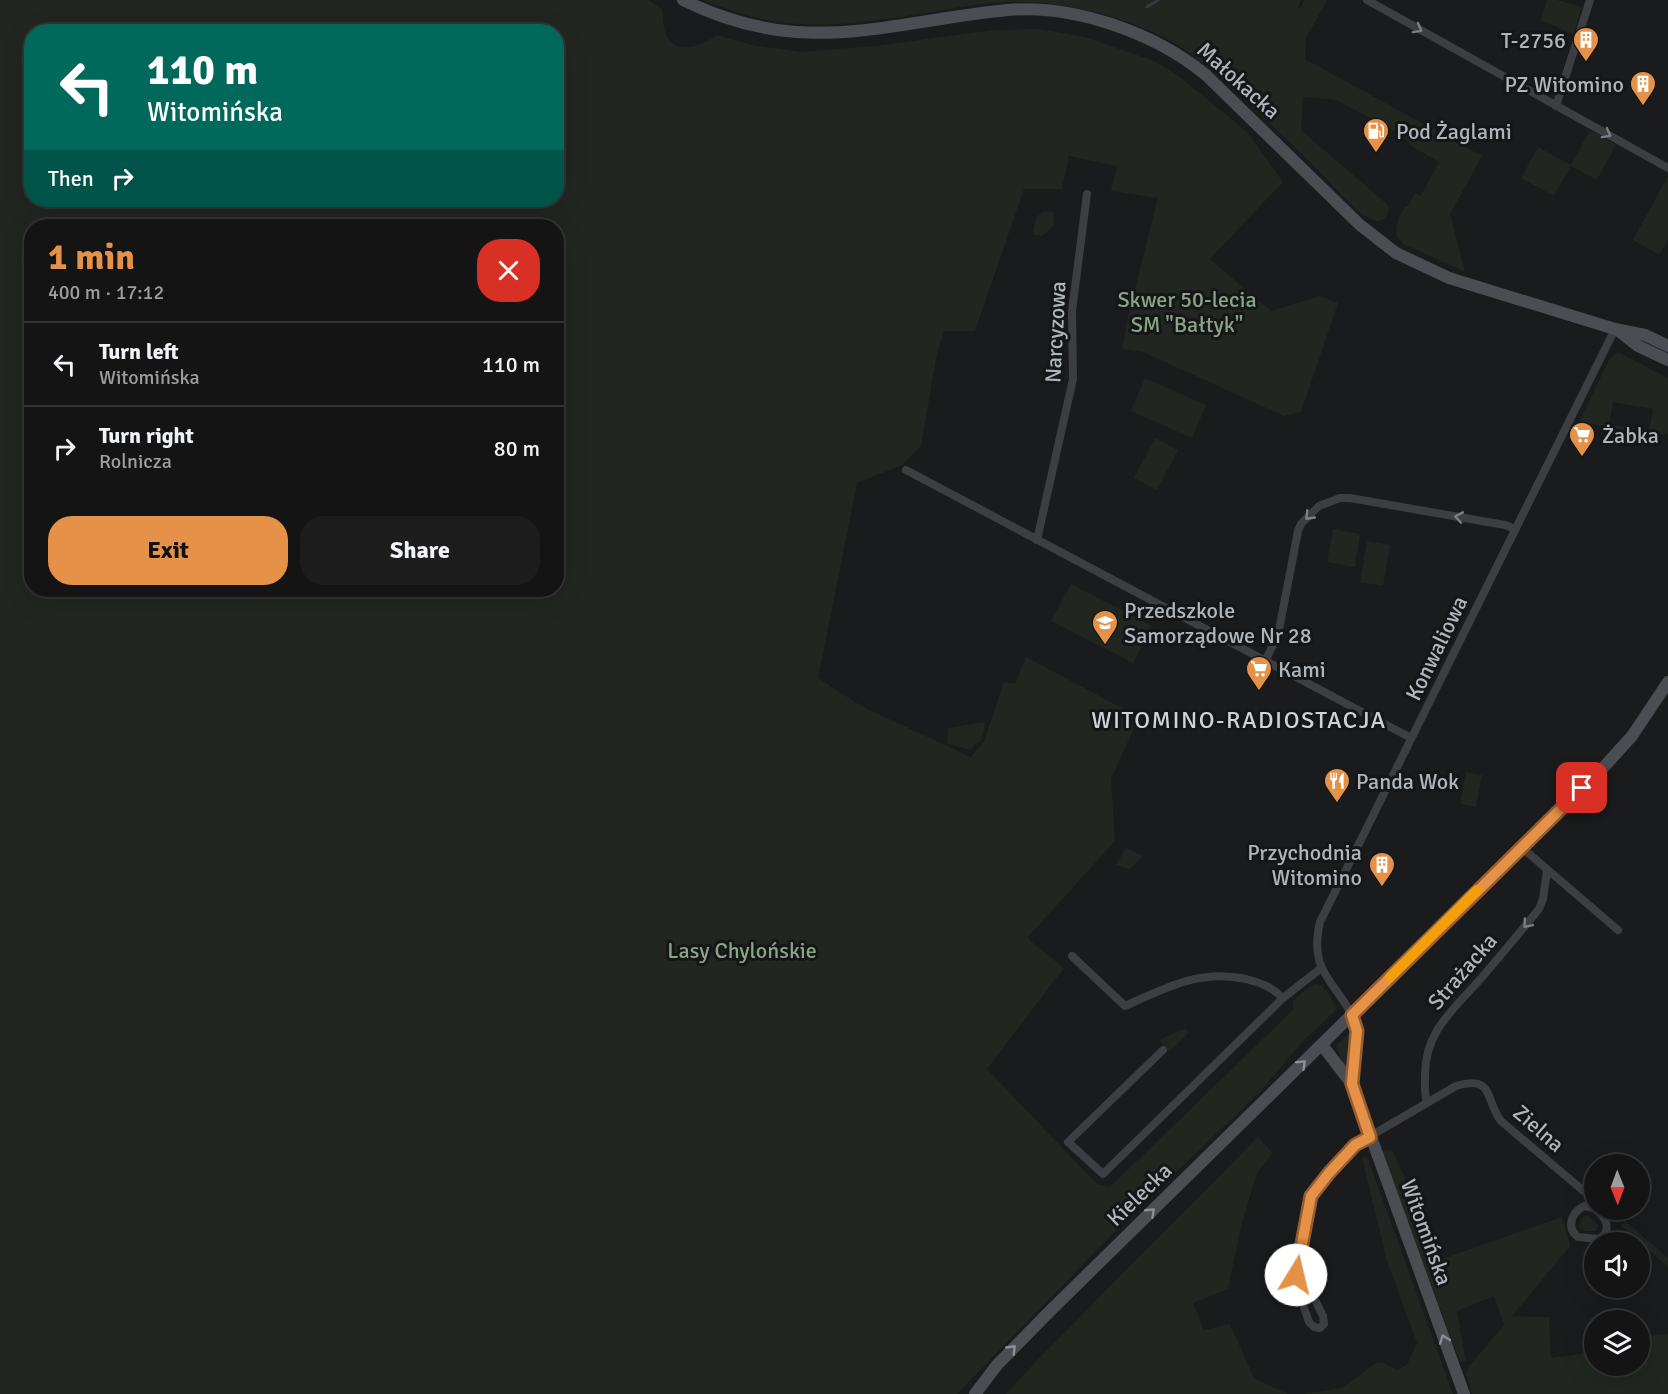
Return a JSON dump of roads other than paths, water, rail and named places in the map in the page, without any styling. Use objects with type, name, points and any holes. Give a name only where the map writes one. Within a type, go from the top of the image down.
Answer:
[{"type":"main road","name":"Małokacka","points":[[683,0],[743,23],[796,32],[859,30],[989,12],[1035,10],[1071,14],[1145,37],[1179,55],[1206,75],[1360,225],[1396,253],[1449,278],[1616,329],[1645,334],[1668,346]]},
{"type":"main road","name":"Małokacka","points":[[1616,329],[1638,346],[1668,360]]},
{"type":"main road","name":"Kielecka","points":[[975,1394],[997,1365],[1026,1334],[1619,751],[1632,736],[1668,682]]},
{"type":"main road","name":"Witomińska","points":[[1352,1015],[1357,1031],[1352,1084]]},
{"type":"main road","name":"Witomińska","points":[[1322,1045],[1352,1084],[1464,1394]]},
{"type":"street","points":[[1367,0],[1668,168]]},
{"type":"street","points":[[1556,106],[1590,0]]},
{"type":"street","name":"Narcyzowa","points":[[1037,540],[1073,379],[1072,311],[1087,194]]},
{"type":"street","name":"Konwaliowa","points":[[1320,969],[1316,939],[1320,922],[1616,329]]},
{"type":"street","points":[[906,470],[1412,738]]},
{"type":"street","points":[[1265,661],[1278,635],[1298,531],[1319,506],[1340,498],[1350,498],[1505,525],[1516,529]]},
{"type":"street","points":[[1521,847],[1618,930]]},
{"type":"street","name":"Strażacka","points":[[1427,1102],[1425,1073],[1428,1045],[1438,1027],[1539,909],[1544,899],[1547,871]]},
{"type":"street","points":[[1072,956],[1125,1006],[1183,982],[1217,975],[1241,978],[1267,986],[1283,999]]},
{"type":"street","points":[[1320,969],[1340,993],[1352,1015]]},
{"type":"street","name":"Kielecka","points":[[1163,1050],[1068,1142],[1103,1174],[1283,999],[1320,969]]},
{"type":"street","name":"Zielna","points":[[1298,1265],[1323,1316],[1324,1324],[1320,1328],[1314,1328],[1309,1323],[1297,1287],[1298,1265],[1311,1196],[1355,1145],[1427,1102],[1466,1083],[1484,1087],[1491,1094],[1494,1109],[1501,1121],[1584,1190]]},
{"type":"waterway","points":[[1147,7],[1158,0]]},
{"type":"place","name":"T-2756","points":[[1586,63]]},
{"type":"place","name":"PZ Witomino","points":[[1643,107]]},
{"type":"place","name":"Pod Żaglami","points":[[1376,154]]},
{"type":"place","name":"Żabka","points":[[1582,458]]},
{"type":"place","name":"Przedszkole Samorządowe Nr 28","points":[[1105,646]]},
{"type":"place","name":"Kami","points":[[1259,692]]},
{"type":"place","name":"Panda Wok","points":[[1337,804]]},
{"type":"place","name":"Przychodnia Witomino","points":[[1382,888]]},
{"type":"district","name":"WITOMINO-RADIOSTACJA","points":[[1239,720]]},
{"type":"park label","name":"Skwer 50-lecia SM \"Bałtyk\"","points":[[1187,312]]},
{"type":"park label","name":"Lasy Chylońskie","points":[[742,950]]}]
